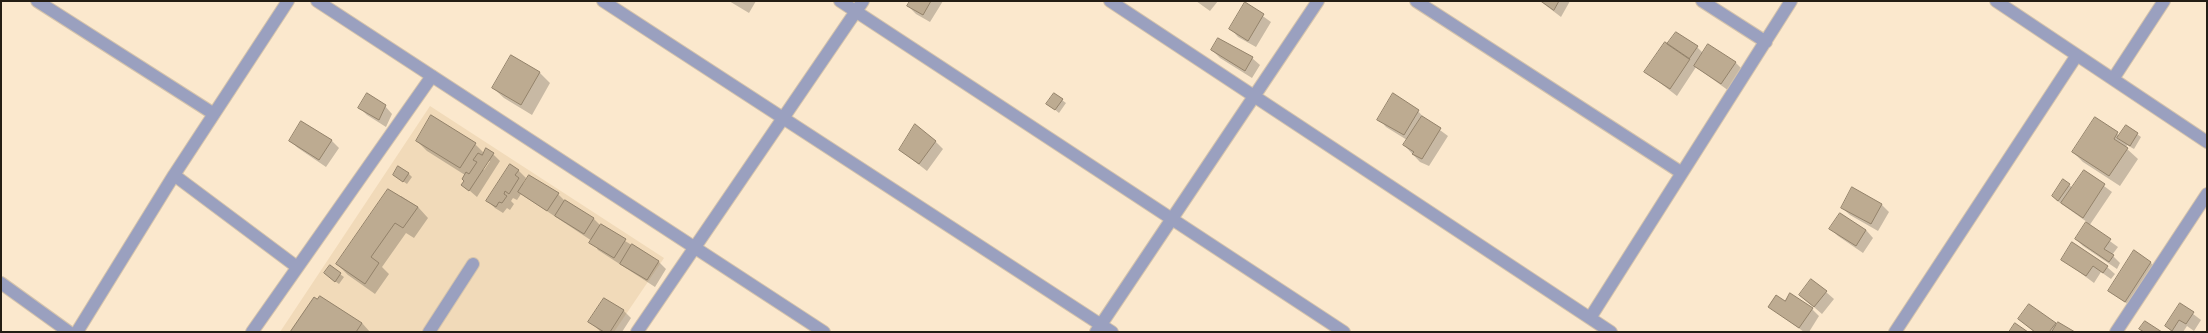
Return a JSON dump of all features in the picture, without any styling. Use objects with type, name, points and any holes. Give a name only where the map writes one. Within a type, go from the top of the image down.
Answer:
[{"type":"street","points":[[37,1],[214,114]]},
{"type":"street","points":[[77,332],[174,175],[288,1]]},
{"type":"street","points":[[317,1],[824,332]]},
{"type":"street","points":[[603,1],[1098,328],[1112,332]]},
{"type":"street","points":[[840,1],[1344,332]]},
{"type":"street","points":[[638,332],[864,1]]},
{"type":"street","points":[[1110,1],[1612,332]]},
{"type":"street","points":[[1098,328],[1318,1]]},
{"type":"street","points":[[1416,1],[1682,173]]},
{"type":"street","points":[[1702,1],[1766,42]]},
{"type":"street","points":[[1590,318],[1791,1]]},
{"type":"street","points":[[1996,1],[2207,142]]},
{"type":"street","points":[[2113,79],[2164,1]]},
{"type":"street","points":[[1895,332],[2077,55]]},
{"type":"street","points":[[252,332],[432,76]]},
{"type":"street","points":[[174,175],[297,268]]},
{"type":"street","points":[[2116,332],[2207,194]]},
{"type":"street","points":[[429,332],[473,264]]},
{"type":"street","points":[[1,283],[69,332]]},
{"type":"shaded area","points":[[430,106],[664,258],[614,332],[280,332]]},
{"type":"building","points":[[910,1],[931,1],[923,15],[907,6]]},
{"type":"building","points":[[1541,1],[1559,1],[1554,10]]},
{"type":"building","points":[[1245,2],[1264,14],[1248,41],[1229,29]]},
{"type":"building","points":[[1676,32],[1698,46],[1689,59],[1667,44]]},
{"type":"building","points":[[1218,38],[1253,57],[1245,71],[1211,50]]},
{"type":"building","points":[[1665,42],[1690,59],[1670,89],[1644,72]]},
{"type":"building","points":[[1708,44],[1736,62],[1721,84],[1694,66]]},
{"type":"building","points":[[511,55],[540,72],[521,105],[492,88]]},
{"type":"building","points":[[367,93],[386,105],[379,120],[358,108]]},
{"type":"building","points":[[1054,93],[1063,99],[1055,110],[1046,104]]},
{"type":"building","points":[[1393,93],[1419,110],[1404,135],[1377,120]]},
{"type":"building","points":[[431,115],[476,143],[460,168],[416,141]]},
{"type":"building","points":[[1422,116],[1441,128],[1422,159],[1412,154],[1414,152],[1403,145]]},
{"type":"building","points":[[2095,117],[2118,132],[2114,139],[2128,148],[2109,176],[2072,152]]},
{"type":"building","points":[[301,121],[332,140],[319,160],[289,141]]},
{"type":"building","points":[[915,124],[936,141],[919,164],[899,150]]},
{"type":"building","points":[[2126,125],[2138,133],[2130,146],[2117,138]]},
{"type":"building","points":[[486,148],[494,153],[469,191],[461,185],[464,181],[462,179],[466,172],[469,174],[477,162],[473,160],[478,153],[482,155]]},
{"type":"building","points":[[510,164],[519,170],[515,175],[519,178],[509,194],[505,191],[504,194],[507,196],[502,203],[499,202],[496,207],[486,201]]},
{"type":"building","points":[[398,166],[409,173],[403,182],[393,175]]},
{"type":"building","points":[[2084,170],[2105,184],[2083,218],[2061,203]]},
{"type":"building","points":[[529,175],[559,193],[547,211],[518,192]]},
{"type":"building","points":[[2063,179],[2070,184],[2058,201],[2052,196]]},
{"type":"building","points":[[1852,187],[1882,204],[1871,224],[1841,208]]},
{"type":"building","points":[[388,189],[418,207],[403,228],[395,223],[371,257],[379,263],[365,284],[336,264]]},
{"type":"building","points":[[565,200],[594,218],[584,234],[555,216]]},
{"type":"building","points":[[1840,213],[1866,230],[1856,246],[1829,229]]},
{"type":"building","points":[[2086,222],[2111,239],[2104,249],[2114,255],[2109,262],[2075,239]]},
{"type":"building","points":[[601,224],[626,239],[614,258],[589,243]]},
{"type":"building","points":[[2072,242],[2108,266],[2103,273],[2093,266],[2086,276],[2061,260]]},
{"type":"building","points":[[632,244],[659,261],[647,280],[620,264]]},
{"type":"building","points":[[2134,250],[2151,262],[2125,302],[2108,291]]},
{"type":"building","points":[[330,265],[341,273],[335,282],[324,273]]},
{"type":"building","points":[[1811,279],[1827,291],[1814,307],[1799,295]]},
{"type":"building","points":[[1790,293],[1813,308],[1799,328],[1768,307],[1776,295],[1785,301]]},
{"type":"building","points":[[320,296],[362,323],[356,332],[290,332],[314,297],[317,299]]},
{"type":"building","points":[[604,298],[624,310],[610,332],[604,332],[588,322]]},
{"type":"building","points":[[2180,303],[2194,312],[2186,324],[2179,320],[2172,331],[2165,326]]},
{"type":"building","points":[[2029,304],[2056,323],[2049,332],[2035,332],[2018,319]]},
{"type":"building","points":[[2145,321],[2162,332],[2144,332],[2139,329]]},
{"type":"building","points":[[2058,322],[2075,332],[2052,332]]},
{"type":"building","points":[[2015,323],[2028,332],[2009,332]]}]
